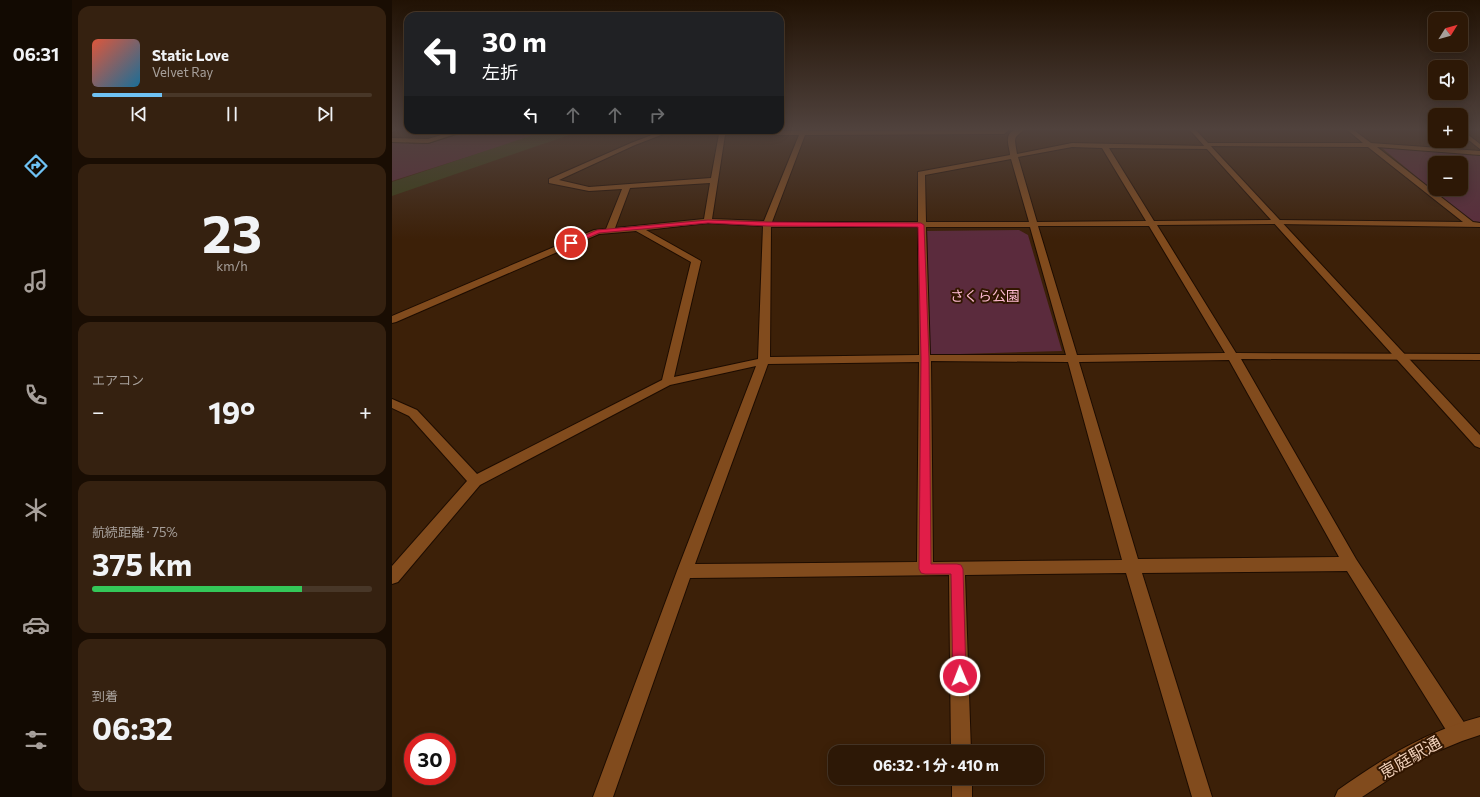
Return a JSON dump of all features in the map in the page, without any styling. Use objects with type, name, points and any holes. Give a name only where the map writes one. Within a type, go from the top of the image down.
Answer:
[{"type":"street","points":[[587,165],[552,181],[589,189],[715,180]]},
{"type":"street","points":[[708,221],[717,165]]},
{"type":"street","points":[[603,797],[685,571],[764,361],[767,224],[791,165]]},
{"type":"street","points":[[925,569],[925,358],[921,174],[967,165]]},
{"type":"street","points":[[1017,165],[1074,359],[1132,567],[1202,797]]},
{"type":"street","points":[[1116,165],[1233,356],[1351,564],[1458,731]]},
{"type":"street","points":[[1226,165],[1480,443]]},
{"type":"street","points":[[1396,165],[1470,224]]},
{"type":"street","points":[[610,230],[627,187]]},
{"type":"street","points":[[392,320],[597,232],[708,221],[767,224],[921,225],[1277,222],[1480,225]]},
{"type":"street","points":[[637,228],[696,260],[667,382]]},
{"type":"street","points":[[392,577],[475,481],[667,382],[764,361],[925,358],[1074,359],[1401,355],[1480,357]]},
{"type":"street","points":[[392,403],[413,413],[475,481]]},
{"type":"street","points":[[685,571],[1351,564]]},
{"type":"street","points":[[957,569],[961,745]]},
{"type":"street","name":"恵庭駅通","points":[[1344,797],[1418,750],[1458,731],[1480,726]]},
{"type":"street","points":[[962,785],[962,797]]},
{"type":"green space","points":[[392,165],[442,165],[392,181]]},
{"type":"green space","points":[[1403,165],[1428,165],[1428,186]]},
{"type":"green space","points":[[1468,165],[1480,165],[1480,222],[1470,221],[1440,196],[1468,196]]},
{"type":"green space","name":"さくら公園","points":[[1019,230],[1028,235],[1062,351],[928,355],[927,231]]},
{"type":"waterway","points":[[392,189],[462,165]]},
{"type":"route","points":[[571,243],[597,232],[708,221],[767,224],[921,225],[925,358],[925,569],[957,569],[960,676]]}]
